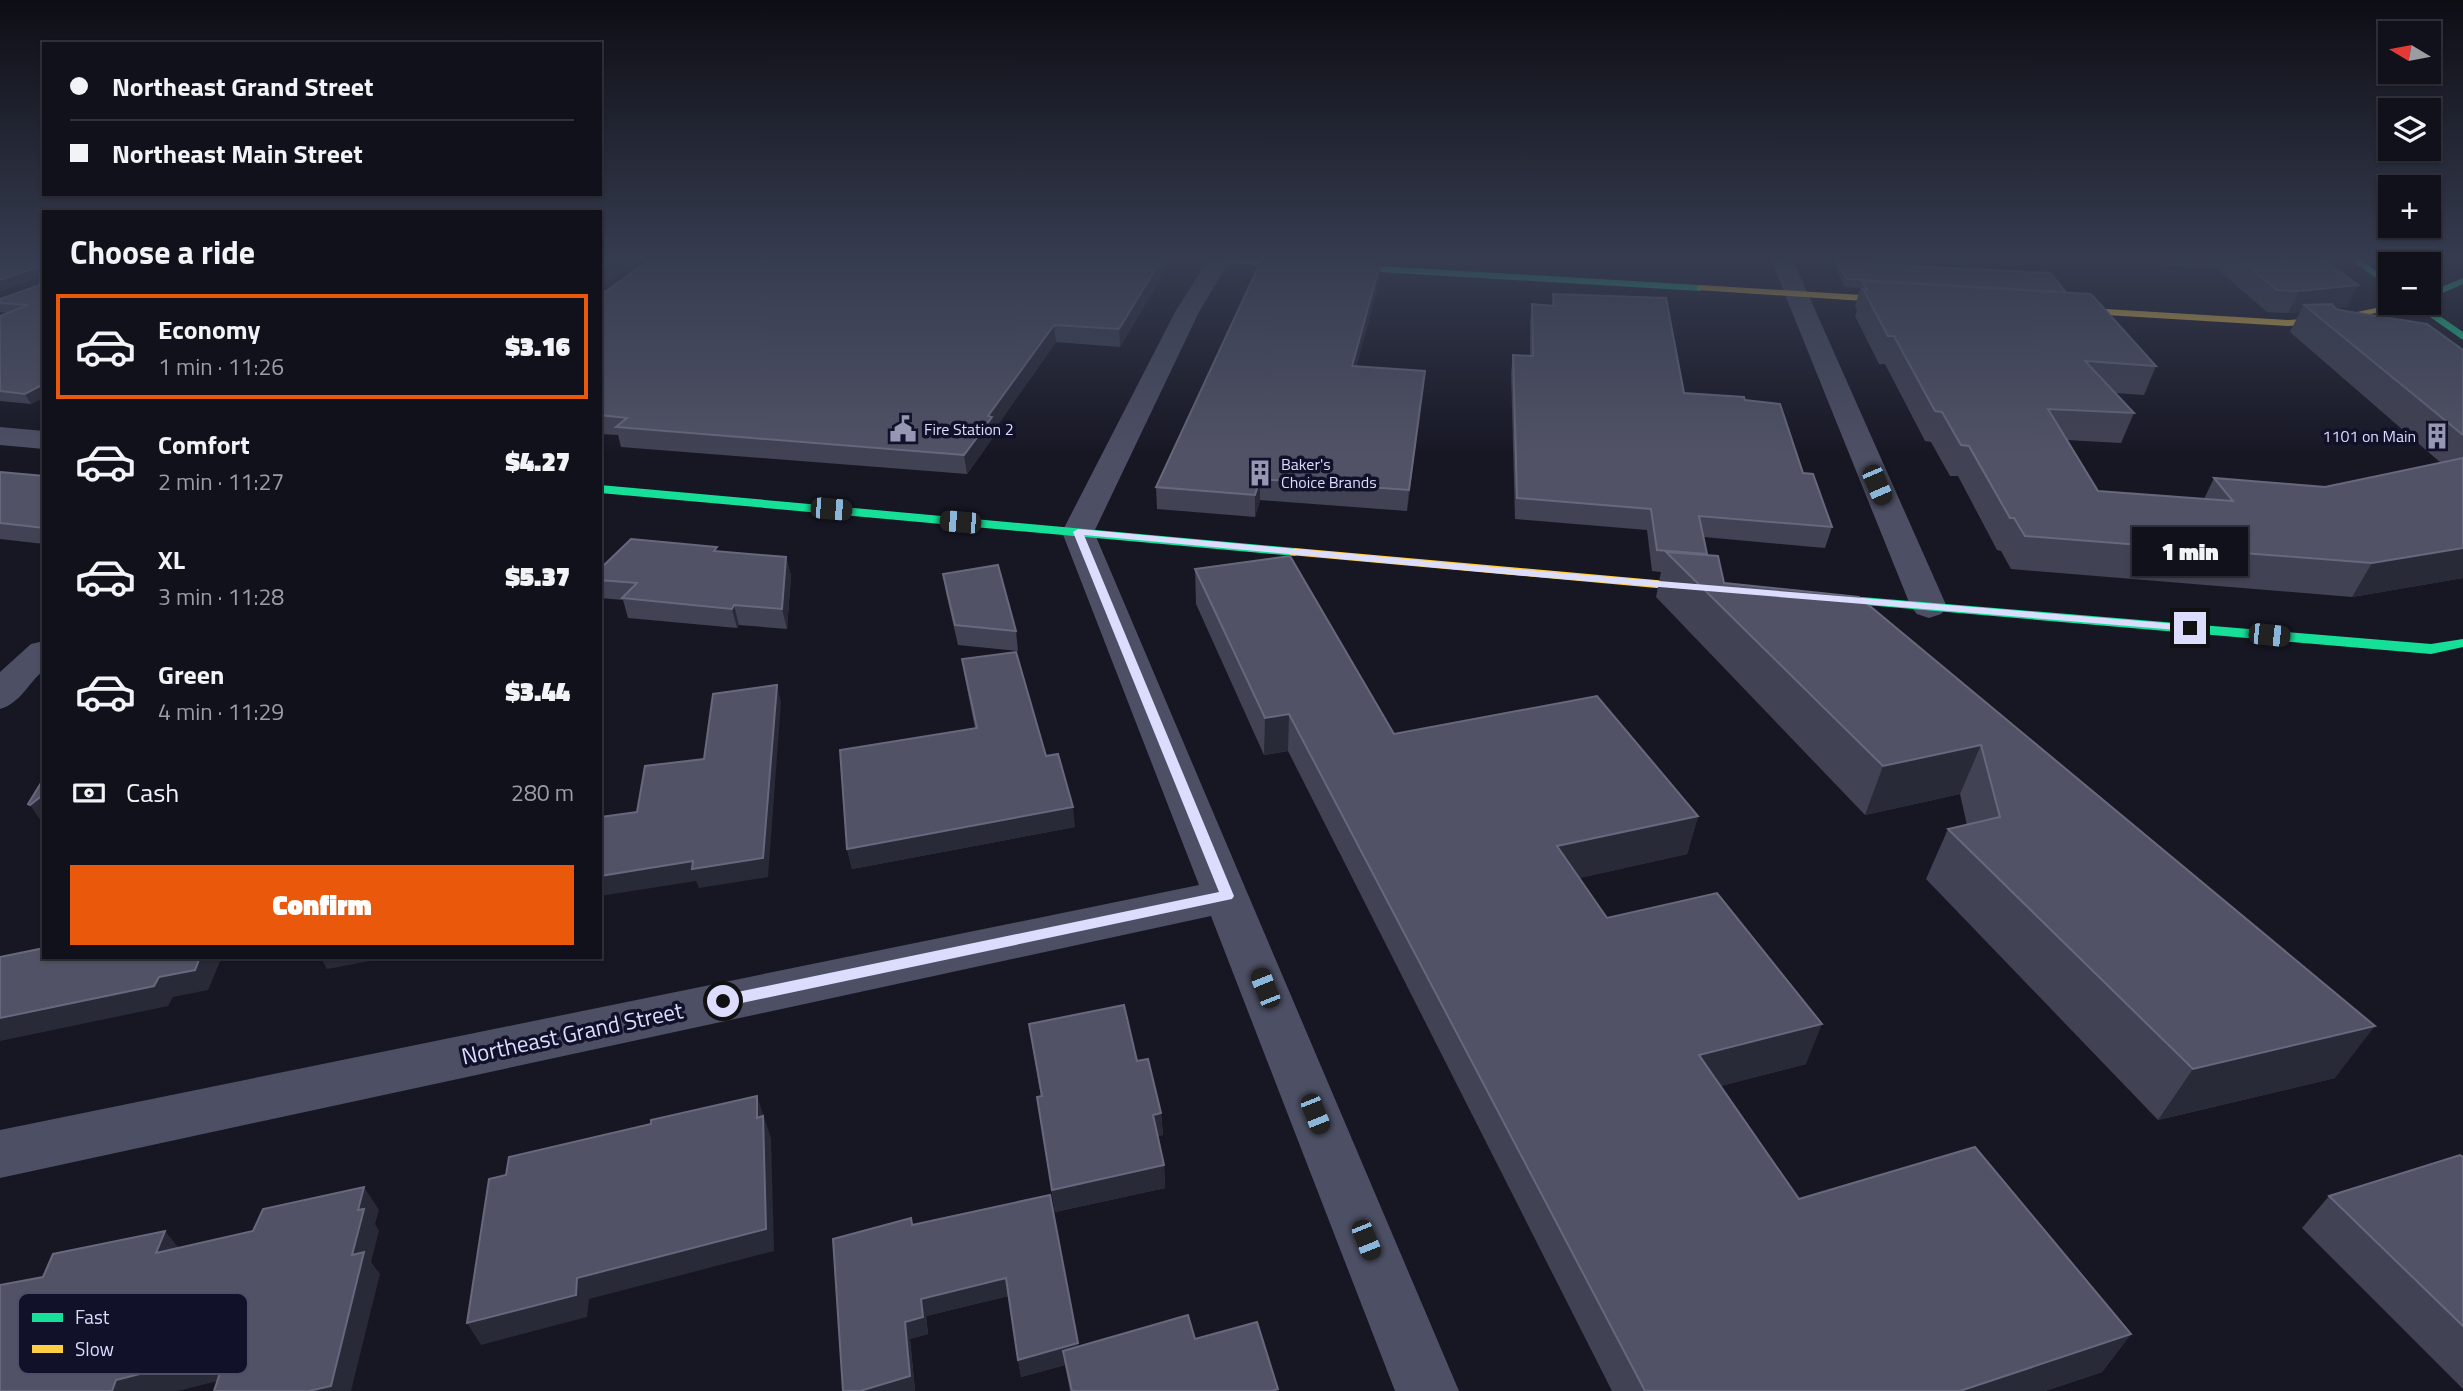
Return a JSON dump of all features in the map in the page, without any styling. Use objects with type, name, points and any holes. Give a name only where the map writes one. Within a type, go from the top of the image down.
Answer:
[{"type":"street","points":[[1181,325],[1078,532],[1427,1391]]},
{"type":"street","points":[[1809,325],[1929,607]]},
{"type":"street","points":[[2303,325],[2357,332]]},
{"type":"street","points":[[2437,325],[2459,345]]},
{"type":"street","points":[[0,436],[42,440]]},
{"type":"street","points":[[602,488],[1728,590]]},
{"type":"street","points":[[1796,596],[2431,649],[2463,643]]},
{"type":"street","points":[[0,697],[21,670],[42,654]]},
{"type":"street","name":"Northeast Grand Street","points":[[0,1154],[1227,896]]},
{"type":"building","points":[[0,325],[42,325],[42,385],[25,394],[0,391]]},
{"type":"building","points":[[602,325],[1121,325],[1119,329],[1054,325],[988,416],[992,417],[964,455],[616,427],[627,418],[602,415]]},
{"type":"building","points":[[1231,325],[1363,325],[1352,366],[1425,371],[1409,490],[1260,479],[1255,495],[1156,487]]},
{"type":"building","points":[[1532,325],[1671,325],[1684,393],[1744,397],[1745,400],[1780,404],[1803,473],[1813,474],[1832,527],[1699,516],[1707,554],[1657,550],[1651,509],[1517,498],[1513,355],[1533,356]]},
{"type":"building","points":[[1882,325],[2119,325],[2156,366],[2085,361],[2134,413],[2048,409],[2098,491],[2233,501],[2214,478],[2325,487],[2463,458],[2463,548],[2372,563],[2025,536],[2014,518],[2010,518],[1969,446],[1961,445],[1942,412],[1935,411],[1894,336],[1888,336]]},
{"type":"building","points":[[2328,325],[2428,325],[2463,350],[2463,435]]},
{"type":"building","points":[[0,472],[42,476],[42,528],[0,523]]},
{"type":"building","points":[[631,539],[717,547],[714,551],[786,557],[782,609],[734,605],[732,609],[622,598],[637,583],[602,580],[602,567]]},
{"type":"building","points":[[1666,552],[1718,556],[1724,583],[1859,597],[2375,1026],[2193,1069],[1948,829],[2000,817],[1981,745],[1883,766]]},
{"type":"building","points":[[1290,556],[1394,734],[1597,696],[1698,816],[1557,846],[1607,918],[1717,893],[1822,1024],[1699,1055],[1799,1199],[1975,1147],[2131,1334],[1960,1391],[1645,1391],[1289,714],[1265,718],[1195,569]]},
{"type":"building","points":[[998,565],[1016,631],[955,625],[943,574]]},
{"type":"building","points":[[1016,652],[1046,756],[1058,754],[1073,807],[847,849],[840,750],[977,728],[962,659]]},
{"type":"building","points":[[777,685],[763,858],[692,869],[693,861],[602,876],[602,817],[637,812],[645,766],[704,759],[713,694]]},
{"type":"building","points":[[42,781],[42,796],[28,804]]},
{"type":"building","points":[[42,948],[42,959],[199,959],[195,970],[159,977],[154,986],[0,1018],[0,957]]},
{"type":"building","points":[[1124,1005],[1137,1061],[1148,1059],[1161,1113],[1153,1115],[1164,1165],[1052,1190],[1037,1097],[1042,1096],[1029,1024]]},
{"type":"building","points":[[757,1096],[757,1118],[763,1116],[766,1229],[577,1278],[576,1295],[467,1323],[489,1179],[506,1175],[509,1157]]},
{"type":"building","points":[[2460,1155],[2463,1157],[2463,1326],[2329,1196]]},
{"type":"building","points":[[364,1187],[358,1210],[364,1209],[352,1255],[364,1252],[331,1386],[309,1391],[214,1391],[220,1374],[248,1374],[248,1293],[18,1293],[18,1374],[140,1374],[116,1380],[112,1391],[0,1391],[0,1285],[43,1277],[53,1254],[165,1231],[156,1253],[253,1231],[263,1209]]},
{"type":"building","points":[[1050,1195],[1078,1343],[1018,1360],[1006,1278],[921,1299],[923,1317],[905,1322],[910,1376],[860,1391],[843,1391],[833,1239],[911,1218],[912,1225]]},
{"type":"building","points":[[1188,1315],[1195,1339],[1257,1322],[1278,1389],[1072,1391],[1063,1351]]},
{"type":"traffic: fast","points":[[2446,325],[2463,337]]},
{"type":"traffic: fast","points":[[602,489],[1295,552]]},
{"type":"traffic: fast","points":[[1813,597],[2431,649],[2463,643]]},
{"type":"traffic: slow","points":[[1295,552],[1712,589]]},
{"type":"place","name":"Fire Station 2","points":[[903,429]]},
{"type":"place","name":"1101 on Main","points":[[2437,436]]},
{"type":"place","name":"Baker's Choice Brands","points":[[1260,473]]},
{"type":"route","points":[[723,1001],[1227,896],[1078,532],[1538,574],[2190,628]]}]
